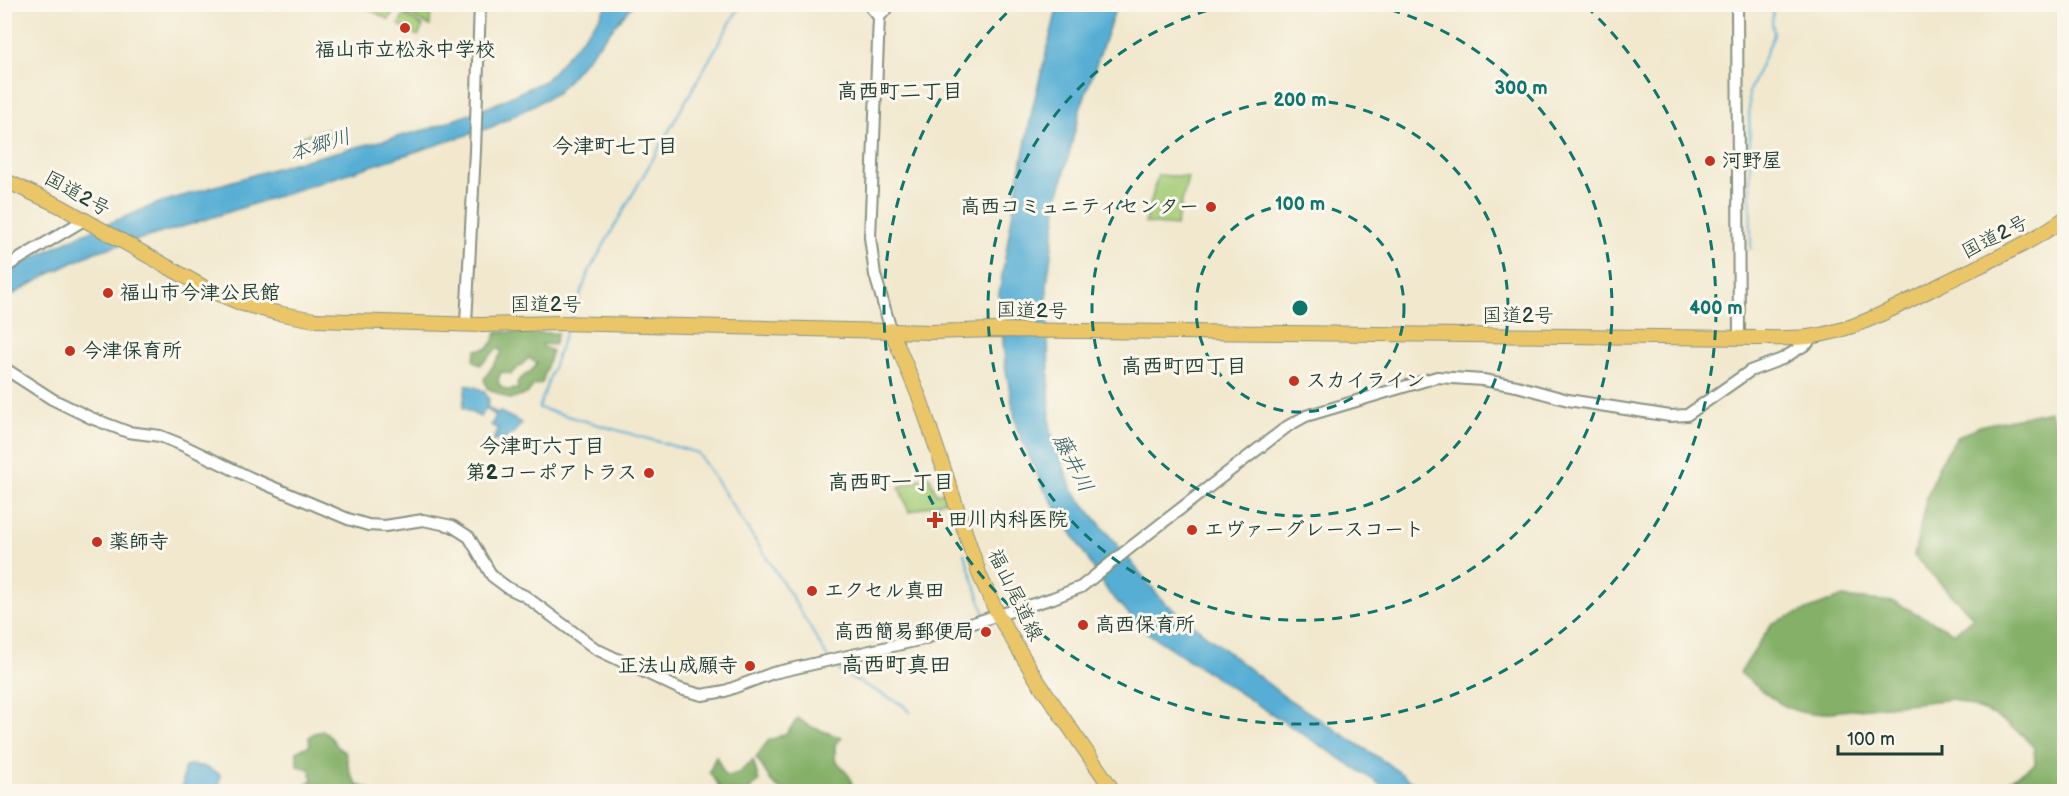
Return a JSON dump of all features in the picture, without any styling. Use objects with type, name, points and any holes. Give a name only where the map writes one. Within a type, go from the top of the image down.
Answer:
[{"type":"main road","name":"国道2号","points":[[4,180],[34,193],[207,289],[243,304],[315,320],[481,325],[569,324],[932,332],[993,330],[1808,337],[1834,331],[1897,309],[1940,285],[2015,250],[2064,219]]},
{"type":"main road","name":"福山尾道線","points":[[891,330],[920,399],[980,576],[998,615],[1035,677],[1114,792]]},
{"type":"street","points":[[466,323],[480,4]]},
{"type":"street","points":[[868,4],[879,17]]},
{"type":"street","points":[[891,4],[879,17],[870,237],[875,275],[891,330]]},
{"type":"street","points":[[1737,4],[1739,338]]},
{"type":"street","points":[[4,268],[87,222]]},
{"type":"street","points":[[4,368],[52,399],[91,418],[128,432],[160,436],[348,519],[368,525],[385,526],[423,520],[452,526],[469,537],[492,576],[508,588],[525,596],[596,649],[689,693],[702,695],[725,691],[773,673],[919,640],[1081,587],[1288,426],[1306,416],[1437,377],[1483,380],[1517,386],[1568,400],[1670,416],[1687,415],[1750,371],[1782,359],[1808,342],[1808,337]]},
{"type":"green space","points":[[369,5],[384,5],[394,10],[389,20],[367,8]]},
{"type":"green space","points":[[390,5],[431,5],[430,26]]},
{"type":"green space","points":[[404,15],[423,26],[418,36],[399,25]]},
{"type":"green space","points":[[325,129],[344,135],[301,149],[297,138]]},
{"type":"green space","points":[[1158,175],[1188,177],[1176,226],[1145,223]]},
{"type":"green space","points":[[496,332],[558,333],[554,345],[542,344],[543,347],[552,351],[542,383],[533,386],[527,394],[509,399],[487,388],[484,379],[501,354],[501,350],[497,349],[480,365],[473,360],[476,350],[488,348],[494,341]],"holes":[[[529,358],[537,363],[517,383],[518,389],[506,390],[500,386],[498,380],[501,372],[511,374]]]},
{"type":"green space","points":[[2050,411],[2064,444],[2064,791],[1992,791],[2035,764],[2034,748],[2024,736],[1994,715],[1953,699],[1812,714],[1791,709],[1782,704],[1740,673],[1772,623],[1841,597],[1894,602],[1955,633],[1973,617],[1914,556],[1926,500],[1939,465],[1956,438],[1979,426]]},
{"type":"green space","points":[[929,476],[937,494],[944,492],[947,500],[909,512],[899,487]]},
{"type":"green space","points":[[798,718],[809,726],[842,738],[835,744],[835,759],[850,777],[854,791],[782,791],[773,784],[756,757],[768,741],[787,733]]},
{"type":"green space","points":[[323,731],[345,752],[350,772],[357,785],[371,791],[300,791],[312,779],[310,769],[297,766],[297,751],[310,745],[309,737],[314,733]]},
{"type":"green space","points":[[716,756],[726,777],[740,772],[753,760],[759,781],[748,791],[717,791],[719,786],[709,772]]},
{"type":"water","points":[[606,5],[633,5],[557,93],[492,127],[182,227],[95,252],[5,299],[5,275],[31,259],[78,236],[159,203],[293,163],[432,128],[491,106],[546,80],[600,17]]},
{"type":"water","points":[[1058,5],[1117,5],[1080,110],[1059,194],[1047,284],[1050,430],[1072,490],[1163,601],[1285,697],[1387,763],[1424,791],[1387,791],[1146,632],[1109,593],[1044,489],[1017,429],[1005,365],[999,294],[1033,106]]},
{"type":"water","points":[[466,385],[483,391],[489,401],[487,407],[522,423],[506,438],[493,441],[498,429],[491,425],[496,416],[486,409],[480,417],[463,408]]},
{"type":"water","points":[[188,765],[202,766],[220,774],[219,791],[182,791],[184,769]]},
{"type":"waterway","points":[[572,317],[589,271],[741,4]]},
{"type":"waterway","points":[[1751,249],[1749,91],[1774,35],[1772,22],[1774,4]]},
{"type":"waterway","points":[[567,328],[539,408],[698,453],[789,592],[828,658]]},
{"type":"waterway","points":[[964,553],[985,615]]},
{"type":"waterway","points":[[837,662],[840,672],[903,705],[910,713]]},
{"type":"place","name":"福山市立松永中学校","points":[[405,28]]},
{"type":"place","name":"河野屋","points":[[1710,161]]},
{"type":"place","name":"高西コミュニティセンター","points":[[1211,207]]},
{"type":"place","name":"福山市今津公民館","points":[[108,293]]},
{"type":"place","name":"今津保育所","points":[[70,351]]},
{"type":"place","name":"スカイライン","points":[[1294,381]]},
{"type":"place","name":"第2コーポアトラス","points":[[649,473]]},
{"type":"place","name":"田川内科医院","points":[[935,520]]},
{"type":"place","name":"エヴァーグレースコート","points":[[1192,530]]},
{"type":"place","name":"薬師寺","points":[[97,542]]},
{"type":"place","name":"エクセル真田","points":[[812,591]]},
{"type":"place","name":"高西保育所","points":[[1083,625]]},
{"type":"place","name":"高西簡易郵便局","points":[[986,632]]},
{"type":"place","name":"正法山成願寺","points":[[750,666]]},
{"type":"district","name":"高西町二丁目","points":[[900,91]]},
{"type":"district","name":"今津町七丁目","points":[[615,146]]},
{"type":"district","name":"高西町四丁目","points":[[1184,366]]},
{"type":"district","name":"今津町六丁目","points":[[542,446]]},
{"type":"district","name":"高西町一丁目","points":[[891,482]]},
{"type":"district","name":"高西町真田","points":[[896,665]]},
{"type":"water label","name":"本郷川","points":[[320,145]]},
{"type":"water label","name":"藤井川","points":[[1073,463]]}]
